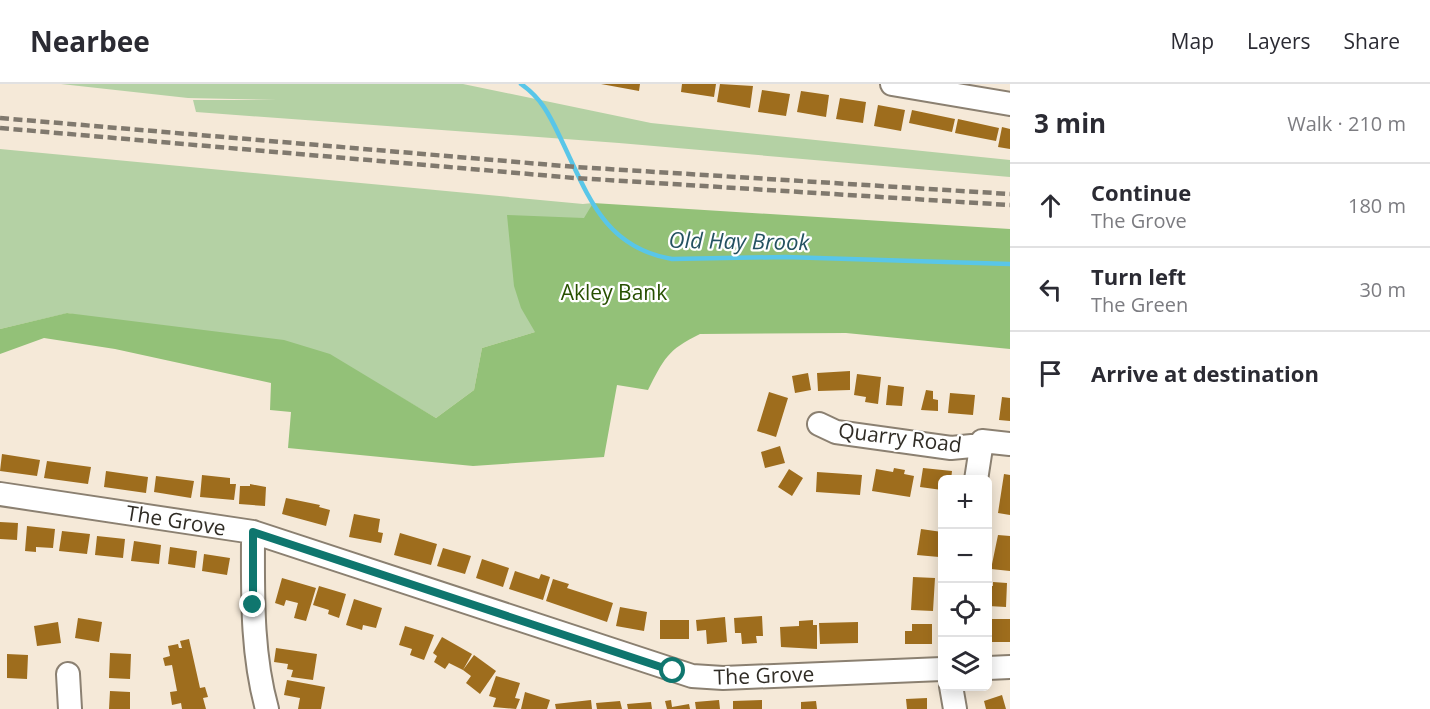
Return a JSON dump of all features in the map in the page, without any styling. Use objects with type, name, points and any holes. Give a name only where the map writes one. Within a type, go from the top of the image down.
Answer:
[{"type":"street","points":[[892,84],[1010,104]]},
{"type":"street","name":"Quarry Road","points":[[819,424],[836,432],[951,448],[982,443],[1010,444]]},
{"type":"street","points":[[977,475],[982,443]]},
{"type":"street","name":"The Grove","points":[[0,494],[253,532],[692,676],[723,678],[938,669]]},
{"type":"street","points":[[253,532],[253,605],[257,664],[267,709]]},
{"type":"street","points":[[992,668],[1010,668]]},
{"type":"street","points":[[68,674],[70,709]]},
{"type":"street","points":[[952,691],[955,709]]},
{"type":"green space","points":[[61,84],[463,84],[651,123],[1010,160],[1010,177],[619,143],[196,112],[193,100],[277,100],[188,98]]},
{"type":"green space","points":[[0,149],[583,204],[593,203],[535,332],[482,348],[474,390],[436,418],[395,394],[68,313],[0,329]]},
{"type":"green space","name":"Akley Bank","points":[[593,203],[1010,229],[1010,349],[846,333],[700,334],[680,345],[668,356],[648,390],[617,385],[604,457],[473,466],[288,448],[291,412],[270,410],[271,383],[115,349],[44,338],[0,354],[0,329],[67,313],[284,340],[330,354],[436,418],[474,390],[482,348],[535,332],[521,308],[514,286],[507,215],[584,218]]},
{"type":"building","points":[[601,84],[640,84],[639,91]]},
{"type":"building","points":[[682,84],[716,84],[714,97],[681,92]]},
{"type":"building","points":[[720,84],[753,86],[750,108],[717,102]]},
{"type":"building","points":[[762,90],[790,94],[786,116],[758,112]]},
{"type":"building","points":[[801,91],[829,95],[826,117],[797,112]]},
{"type":"building","points":[[840,98],[866,102],[863,123],[836,119]]},
{"type":"building","points":[[878,105],[905,110],[901,131],[874,126]]},
{"type":"building","points":[[912,110],[955,119],[952,132],[909,123]]},
{"type":"building","points":[[958,119],[999,128],[996,141],[955,133]]},
{"type":"building","points":[[1002,127],[1010,129],[1010,149],[998,147]]},
{"type":"building","points":[[850,371],[850,390],[818,391],[817,373]]},
{"type":"building","points":[[808,373],[811,390],[795,393],[792,376]]},
{"type":"building","points":[[857,374],[881,377],[878,404],[865,402],[866,397],[854,395]]},
{"type":"building","points":[[888,385],[904,387],[902,406],[886,405]]},
{"type":"building","points":[[926,390],[933,391],[933,399],[938,400],[938,411],[921,410]]},
{"type":"building","points":[[769,392],[788,398],[776,437],[757,431]]},
{"type":"building","points":[[950,393],[975,395],[973,415],[948,413]]},
{"type":"building","points":[[1002,397],[1010,398],[1010,421],[999,420]]},
{"type":"building","points":[[780,446],[785,463],[765,468],[761,452]]},
{"type":"building","points":[[2,454],[40,460],[37,476],[0,471]]},
{"type":"building","points":[[47,461],[91,467],[88,484],[44,478]]},
{"type":"building","points":[[894,468],[905,470],[904,474],[914,476],[910,497],[872,491],[876,469],[893,472]]},
{"type":"building","points":[[923,468],[952,471],[952,475],[938,475],[938,489],[920,487]]},
{"type":"building","points":[[789,469],[803,478],[792,496],[778,487]]},
{"type":"building","points":[[106,471],[148,477],[146,493],[104,487]]},
{"type":"building","points":[[817,472],[862,475],[860,495],[816,492]]},
{"type":"building","points":[[1004,474],[1010,475],[1010,515],[998,513]]},
{"type":"building","points":[[202,475],[230,478],[230,484],[236,484],[234,500],[200,497]]},
{"type":"building","points":[[156,476],[194,481],[191,498],[154,492]]},
{"type":"building","points":[[250,484],[266,487],[265,506],[239,504],[240,486],[250,486]]},
{"type":"building","points":[[286,498],[320,505],[319,507],[330,510],[326,526],[282,514]]},
{"type":"building","points":[[354,514],[380,519],[378,532],[383,533],[381,543],[349,537]]},
{"type":"building","points":[[0,522],[18,523],[17,540],[0,539]]},
{"type":"building","points":[[27,526],[55,529],[53,548],[36,547],[36,552],[25,551]]},
{"type":"building","points":[[921,529],[938,531],[938,557],[917,555]]},
{"type":"building","points":[[62,531],[90,534],[87,554],[59,551]]},
{"type":"building","points":[[400,533],[437,544],[431,565],[394,555]]},
{"type":"building","points":[[998,535],[1010,536],[1010,571],[992,569]]},
{"type":"building","points":[[97,536],[125,539],[123,558],[95,555]]},
{"type":"building","points":[[134,541],[161,545],[159,564],[131,561]]},
{"type":"building","points":[[170,547],[197,551],[195,568],[168,564]]},
{"type":"building","points":[[443,548],[471,556],[465,574],[437,566]]},
{"type":"building","points":[[204,554],[230,558],[227,575],[202,571]]},
{"type":"building","points":[[482,559],[509,568],[503,587],[476,578]]},
{"type":"building","points":[[515,571],[539,579],[541,574],[550,577],[543,600],[509,589]]},
{"type":"building","points":[[913,577],[935,578],[933,611],[911,610]]},
{"type":"building","points":[[282,578],[316,588],[306,621],[294,618],[298,603],[286,600],[284,606],[275,603]]},
{"type":"building","points":[[553,579],[569,584],[567,588],[613,603],[607,622],[546,601]]},
{"type":"building","points":[[993,582],[1007,583],[1006,607],[992,606]]},
{"type":"building","points":[[319,586],[346,594],[339,618],[328,614],[329,610],[313,605]]},
{"type":"building","points":[[354,599],[382,608],[376,628],[363,625],[362,630],[346,625]]},
{"type":"building","points":[[620,607],[647,612],[644,631],[616,626]]},
{"type":"building","points":[[762,616],[763,636],[756,636],[757,643],[742,644],[741,633],[735,633],[734,618]]},
{"type":"building","points":[[725,617],[727,642],[707,644],[706,630],[697,631],[696,620]]},
{"type":"building","points":[[78,618],[102,622],[99,642],[75,638]]},
{"type":"building","points":[[992,619],[1010,619],[1010,642],[992,642]]},
{"type":"building","points":[[660,620],[689,620],[689,639],[660,639]]},
{"type":"building","points":[[813,620],[813,625],[817,625],[817,649],[781,647],[780,627],[799,626],[799,621]]},
{"type":"building","points":[[58,622],[61,643],[37,646],[34,626]]},
{"type":"building","points":[[858,622],[858,643],[820,644],[819,623]]},
{"type":"building","points":[[912,624],[932,624],[932,644],[905,644],[905,631],[912,631]]},
{"type":"building","points":[[405,626],[434,635],[424,660],[410,655],[412,649],[399,645]]},
{"type":"building","points":[[442,637],[472,654],[463,670],[449,663],[445,669],[434,662],[437,656],[433,653]]},
{"type":"building","points":[[189,639],[200,688],[205,687],[208,697],[203,698],[206,709],[182,709],[181,703],[172,705],[170,692],[177,691],[172,665],[165,666],[163,658],[170,656],[168,646],[178,644],[179,648],[182,648],[180,641]]},
{"type":"building","points":[[276,648],[317,654],[313,680],[291,677],[293,670],[287,669],[288,664],[274,662]]},
{"type":"building","points":[[110,653],[131,654],[130,679],[109,678]]},
{"type":"building","points":[[7,654],[28,655],[27,679],[7,678]]},
{"type":"building","points":[[474,655],[496,671],[480,694],[466,683],[471,676],[463,670]]},
{"type":"building","points":[[496,676],[520,683],[515,698],[520,699],[516,709],[493,707],[496,698],[489,696]]},
{"type":"building","points":[[287,680],[325,687],[321,709],[298,709],[300,698],[284,695]]},
{"type":"building","points":[[110,691],[130,692],[130,709],[109,709]]},
{"type":"building","points":[[525,692],[550,700],[547,709],[521,709]]},
{"type":"building","points":[[1002,695],[1006,709],[986,709],[984,701]]},
{"type":"building","points":[[927,698],[927,709],[907,709],[906,699]]},
{"type":"building","points":[[591,700],[592,709],[556,709],[555,704]]},
{"type":"building","points":[[671,700],[672,707],[689,704],[690,709],[667,709],[665,701]]},
{"type":"building","points":[[719,700],[720,709],[696,709],[695,702]]},
{"type":"building","points":[[762,700],[762,709],[733,709],[733,701]]},
{"type":"building","points":[[620,701],[622,709],[597,709],[596,703]]},
{"type":"building","points":[[816,701],[817,709],[801,709],[801,702]]},
{"type":"building","points":[[651,702],[652,709],[628,709],[627,704]]},
{"type":"waterway","name":"Old Hay Brook","points":[[521,84],[534,95],[548,113],[600,214],[613,230],[629,243],[648,253],[672,259],[785,257],[1010,264]]},
{"type":"railway","points":[[0,118],[576,167],[1010,194]]},
{"type":"railway","points":[[0,128],[575,178],[1010,205]]},
{"type":"route","points":[[253,605],[253,532],[673,671]]}]
